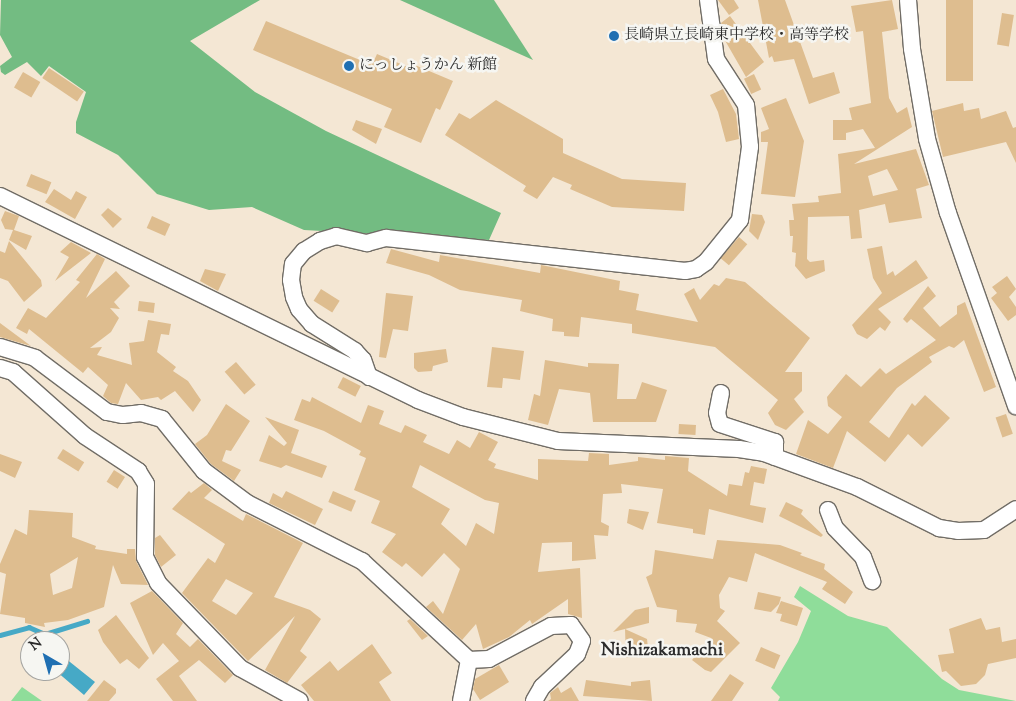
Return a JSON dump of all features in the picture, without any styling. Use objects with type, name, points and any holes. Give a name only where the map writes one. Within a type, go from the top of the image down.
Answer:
[{"type":"street","points":[[369,376],[359,356],[312,324],[299,309],[294,297],[291,280],[294,264],[304,251],[320,241],[336,236],[367,243],[386,238],[685,271],[701,266],[711,256],[740,220],[748,172],[750,131],[743,100],[716,59],[708,0]]},
{"type":"street","points":[[908,0],[912,49],[927,139],[948,213],[1016,406]]},
{"type":"street","points":[[0,196],[418,400],[463,417],[558,441],[739,449],[774,457],[858,487],[939,528],[984,530],[1016,509]]},
{"type":"street","points":[[0,347],[35,358],[107,412],[123,415],[141,413],[162,419],[204,472],[247,503],[362,561],[469,660],[489,658],[551,626],[572,625],[582,641],[577,654],[542,687],[534,701]]},
{"type":"street","points":[[0,368],[13,372],[85,436],[127,462],[146,484],[145,557],[158,583],[240,668],[300,701]]},
{"type":"street","points":[[721,393],[717,413],[720,424],[775,442],[774,457]]},
{"type":"street","points":[[828,510],[835,528],[862,557],[872,581]]},
{"type":"street","points":[[461,701],[469,660]]},
{"type":"green space","points":[[1,0],[260,0],[190,41],[255,92],[326,131],[501,213],[489,240],[304,230],[252,207],[209,210],[157,194],[118,155],[76,133],[76,122],[86,92],[49,66],[41,76],[27,62],[5,75],[1,72],[0,66],[12,57],[0,35]]},
{"type":"green space","points":[[400,0],[494,0],[533,60]]},
{"type":"green space","points":[[800,586],[848,616],[887,627],[942,679],[959,690],[1016,701],[778,701],[780,697],[771,688],[798,642],[811,611],[794,597]]},
{"type":"green space","points":[[22,687],[42,701],[11,701]]},
{"type":"water","points":[[70,662],[95,682],[84,695],[68,681],[70,681]]},
{"type":"building","points":[[718,0],[734,0],[739,8],[729,15]]},
{"type":"building","points":[[758,0],[785,0],[813,78],[834,72],[840,93],[809,104],[794,59],[774,62],[772,56],[769,58]]},
{"type":"building","points":[[892,0],[898,29],[882,32],[889,98],[897,113],[907,107],[912,127],[854,164],[916,149],[929,185],[916,189],[922,218],[889,223],[885,204],[859,210],[862,238],[851,239],[849,216],[808,217],[807,259],[810,262],[824,260],[825,271],[806,279],[795,266],[796,253],[792,252],[793,236],[790,236],[789,220],[794,220],[792,204],[819,202],[818,196],[841,193],[838,154],[875,148],[863,129],[846,133],[846,140],[833,140],[833,120],[852,120],[849,108],[871,103],[863,31],[856,32],[851,6]],"holes":[[[887,169],[898,190],[873,196],[868,176]]]},
{"type":"building","points":[[946,0],[973,0],[973,81],[946,81]]},
{"type":"building","points":[[1002,13],[1014,15],[1009,46],[997,45]]},
{"type":"building","points":[[730,16],[764,62],[746,77],[723,37],[725,32],[721,23]]},
{"type":"building","name":"にっしょうかん 新館","points":[[266,21],[372,65],[377,54],[408,67],[410,63],[453,81],[440,110],[436,108],[421,143],[384,127],[392,109],[253,50]]},
{"type":"building","points":[[49,68],[84,91],[77,101],[42,78]]},
{"type":"building","points":[[23,72],[40,82],[31,98],[14,88]]},
{"type":"building","points":[[754,74],[761,89],[751,94],[744,79]]},
{"type":"building","points":[[723,89],[736,114],[739,139],[726,142],[718,112],[710,95]]},
{"type":"building","points":[[786,98],[804,141],[795,197],[761,194],[768,142],[761,142],[761,132],[769,129],[761,108]]},
{"type":"building","points":[[496,100],[563,139],[563,153],[622,179],[686,183],[684,211],[612,207],[570,189],[572,185],[553,177],[537,199],[523,191],[526,186],[445,135],[459,113],[470,119]]},
{"type":"building","points":[[963,103],[964,111],[979,108],[981,119],[1006,111],[1013,128],[1016,127],[1016,163],[1006,142],[943,157],[932,111]]},
{"type":"building","points":[[356,120],[382,129],[376,144],[352,130]]},
{"type":"building","points":[[31,174],[51,182],[47,194],[26,186]]},
{"type":"building","points":[[54,189],[71,200],[76,191],[87,197],[75,219],[45,202]]},
{"type":"building","points":[[108,208],[122,219],[113,228],[101,215]]},
{"type":"building","points":[[5,211],[19,216],[14,230],[32,236],[26,250],[9,240],[13,230],[5,229],[1,220]]},
{"type":"building","points":[[752,214],[762,215],[765,222],[758,240],[749,231]]},
{"type":"building","points":[[152,216],[170,224],[165,236],[147,228]]},
{"type":"building","points":[[739,237],[747,244],[729,265],[721,258]]},
{"type":"building","points":[[9,241],[41,280],[42,286],[24,302],[8,281],[0,278],[0,251],[5,253]]},
{"type":"building","points":[[71,242],[91,253],[55,281],[69,257],[60,252]]},
{"type":"building","points":[[882,246],[887,275],[893,271],[895,276],[916,260],[928,278],[878,309],[891,322],[885,331],[880,327],[867,339],[857,334],[852,325],[882,293],[873,278],[867,249]]},
{"type":"building","points":[[391,249],[439,262],[440,255],[540,273],[541,265],[620,281],[619,290],[639,294],[636,310],[698,322],[684,294],[694,288],[700,300],[714,284],[719,286],[726,278],[745,282],[810,338],[785,372],[802,372],[802,391],[794,399],[804,412],[786,430],[775,425],[768,413],[778,400],[715,347],[632,333],[632,324],[581,317],[579,337],[564,336],[564,332],[552,331],[553,319],[520,311],[522,300],[460,290],[429,275],[386,263]]},
{"type":"building","points":[[97,254],[105,259],[86,298],[116,271],[130,286],[114,302],[120,309],[110,308],[119,318],[111,332],[90,348],[102,347],[97,355],[132,365],[129,343],[144,341],[148,320],[171,324],[169,335],[161,334],[157,352],[176,367],[173,371],[188,381],[201,400],[193,412],[175,391],[161,400],[158,397],[141,400],[126,383],[118,404],[111,403],[103,396],[108,385],[88,367],[83,373],[29,329],[27,334],[16,328],[28,308],[46,318],[80,282],[76,280]]},
{"type":"building","points":[[205,269],[226,274],[218,291],[200,281]]},
{"type":"building","points":[[1007,276],[1016,289],[1009,297],[1016,307],[1016,315],[1008,321],[991,298],[997,293],[992,287]]},
{"type":"building","points":[[928,286],[936,296],[923,308],[940,327],[957,314],[957,306],[965,302],[996,387],[984,392],[964,340],[954,348],[949,346],[929,357],[932,362],[897,388],[869,422],[889,438],[912,403],[915,406],[925,395],[950,418],[922,447],[908,434],[885,462],[847,431],[833,468],[796,454],[808,420],[828,434],[842,417],[828,406],[827,397],[846,374],[861,387],[880,368],[886,374],[936,340],[911,319],[907,323],[903,319]]},
{"type":"building","points":[[321,289],[340,301],[332,313],[314,301]]},
{"type":"building","points":[[386,293],[413,296],[408,331],[393,329],[386,358],[379,357]]},
{"type":"building","points":[[139,301],[155,303],[154,313],[138,311]]},
{"type":"building","points":[[0,323],[31,346],[0,337]]},
{"type":"building","points":[[492,347],[524,351],[520,380],[503,378],[502,388],[487,387]]},
{"type":"building","points":[[446,349],[448,362],[433,366],[432,371],[418,372],[414,368],[414,353]]},
{"type":"building","points":[[545,360],[588,367],[588,363],[619,364],[617,399],[636,399],[642,382],[667,390],[656,422],[593,422],[590,393],[559,389],[548,425],[528,420],[534,394],[540,396]]},
{"type":"building","points":[[236,362],[256,385],[244,394],[225,372]]},
{"type":"building","points":[[343,377],[361,386],[355,397],[338,388]]},
{"type":"building","points":[[312,397],[361,423],[368,405],[384,411],[379,424],[401,433],[405,425],[427,435],[423,442],[449,454],[457,440],[470,448],[479,432],[498,442],[488,460],[496,464],[494,468],[538,480],[538,459],[588,461],[589,453],[609,454],[609,465],[638,461],[638,457],[665,460],[665,456],[689,458],[688,471],[727,496],[729,484],[742,486],[745,472],[749,473],[751,466],[767,469],[764,484],[754,482],[750,505],[766,508],[763,523],[709,509],[705,535],[693,533],[693,529],[657,523],[663,489],[621,484],[622,493],[603,494],[601,522],[609,526],[608,536],[594,535],[596,559],[572,561],[572,542],[542,543],[538,572],[580,568],[582,618],[568,614],[568,599],[532,624],[530,620],[509,637],[483,649],[476,624],[462,640],[426,607],[433,601],[443,614],[460,569],[444,553],[422,577],[406,563],[402,567],[382,552],[396,534],[371,523],[380,501],[354,490],[366,458],[359,455],[361,451],[324,431],[294,420],[302,399],[310,402]],"holes":[[[420,465],[485,500],[499,503],[494,534],[476,523],[466,546],[441,524],[450,509],[412,487]]]},
{"type":"building","points":[[226,404],[250,421],[231,451],[226,450],[222,461],[241,470],[234,481],[211,464],[195,444],[207,435]]},
{"type":"building","points":[[1006,414],[1013,434],[1002,437],[996,418]]},
{"type":"building","points":[[265,417],[299,430],[291,453],[327,466],[322,478],[286,465],[281,468],[259,461],[269,435],[284,446],[287,443]]},
{"type":"building","points":[[679,424],[696,425],[695,435],[678,434]]},
{"type":"building","points":[[63,449],[84,462],[78,472],[57,458]]},
{"type":"building","points":[[0,454],[22,462],[15,478],[0,471]]},
{"type":"building","points":[[114,470],[125,477],[118,489],[107,482]]},
{"type":"building","points":[[204,483],[212,490],[204,498],[243,521],[246,514],[303,543],[274,597],[310,610],[321,619],[300,651],[307,657],[287,683],[265,670],[295,616],[248,661],[182,593],[208,558],[215,563],[225,544],[172,509],[189,491],[191,493]],"holes":[[[226,579],[253,593],[236,615],[212,601]]]},
{"type":"building","points":[[286,491],[323,509],[315,525],[269,503],[273,493],[282,498]]},
{"type":"building","points":[[333,491],[356,501],[351,512],[328,502]]},
{"type":"building","points":[[786,502],[803,510],[801,514],[823,535],[821,537],[779,516]]},
{"type":"building","points":[[629,509],[649,512],[643,530],[627,523]]},
{"type":"building","points":[[29,510],[73,513],[72,537],[96,546],[95,549],[127,554],[127,549],[135,549],[136,561],[148,585],[121,584],[113,565],[104,607],[68,620],[44,623],[45,627],[25,623],[25,618],[0,614],[6,574],[0,572],[0,564],[15,529],[27,535]],"holes":[[[78,557],[72,588],[53,595],[50,574]]]},
{"type":"building","points":[[160,535],[176,555],[161,567],[155,555],[155,538]]},
{"type":"building","points":[[717,540],[780,545],[802,553],[800,555],[825,564],[824,569],[853,592],[845,604],[822,589],[827,582],[755,553],[747,582],[729,577],[719,595],[720,608],[725,611],[717,621],[740,643],[711,672],[705,670],[692,660],[711,638],[695,632],[697,624],[676,622],[677,610],[657,607],[646,577],[652,574],[655,550],[713,559]]},
{"type":"building","points":[[152,591],[183,623],[176,634],[190,647],[198,639],[233,675],[225,683],[199,660],[179,676],[197,701],[173,701],[156,679],[179,661],[163,643],[153,655],[130,603]]},
{"type":"building","points":[[758,592],[781,597],[779,604],[771,612],[754,609]]},
{"type":"building","points":[[781,601],[803,608],[797,626],[780,621],[782,614],[776,613]]},
{"type":"building","points":[[649,607],[649,623],[613,632],[635,610]]},
{"type":"building","points":[[116,615],[149,658],[139,669],[127,659],[120,664],[103,642],[98,630]]},
{"type":"building","points":[[981,618],[986,630],[1000,627],[1002,642],[1016,639],[1016,658],[988,664],[985,675],[976,684],[961,686],[946,671],[942,672],[938,655],[954,653],[949,629]]},
{"type":"building","points":[[410,619],[428,636],[422,640],[407,621]]},
{"type":"building","points":[[625,629],[647,639],[649,657],[626,658]]},
{"type":"building","points":[[372,644],[392,673],[379,682],[391,701],[314,701],[301,685],[330,661],[338,671]]},
{"type":"building","points":[[761,647],[780,655],[774,669],[755,661]]},
{"type":"building","points":[[499,665],[509,682],[480,700],[473,689],[475,679]]},
{"type":"building","points":[[730,674],[744,683],[732,701],[711,701]]},
{"type":"building","points":[[104,680],[116,689],[116,693],[109,701],[87,701]]},
{"type":"building","points":[[586,680],[631,686],[631,682],[650,680],[652,701],[583,696]]},
{"type":"building","points":[[558,687],[561,693],[571,687],[579,701],[548,701],[551,699],[550,693]]},
{"type":"waterway","points":[[0,635],[29,627],[45,634],[87,621]]},
{"type":"place","name":"長崎県立長崎東中学校・高等学校","points":[[614,36]]},
{"type":"place","name":"にっしょうかん 新館","points":[[349,66]]},
{"type":"district","name":"Nishizakamachi","points":[[662,651]]}]
